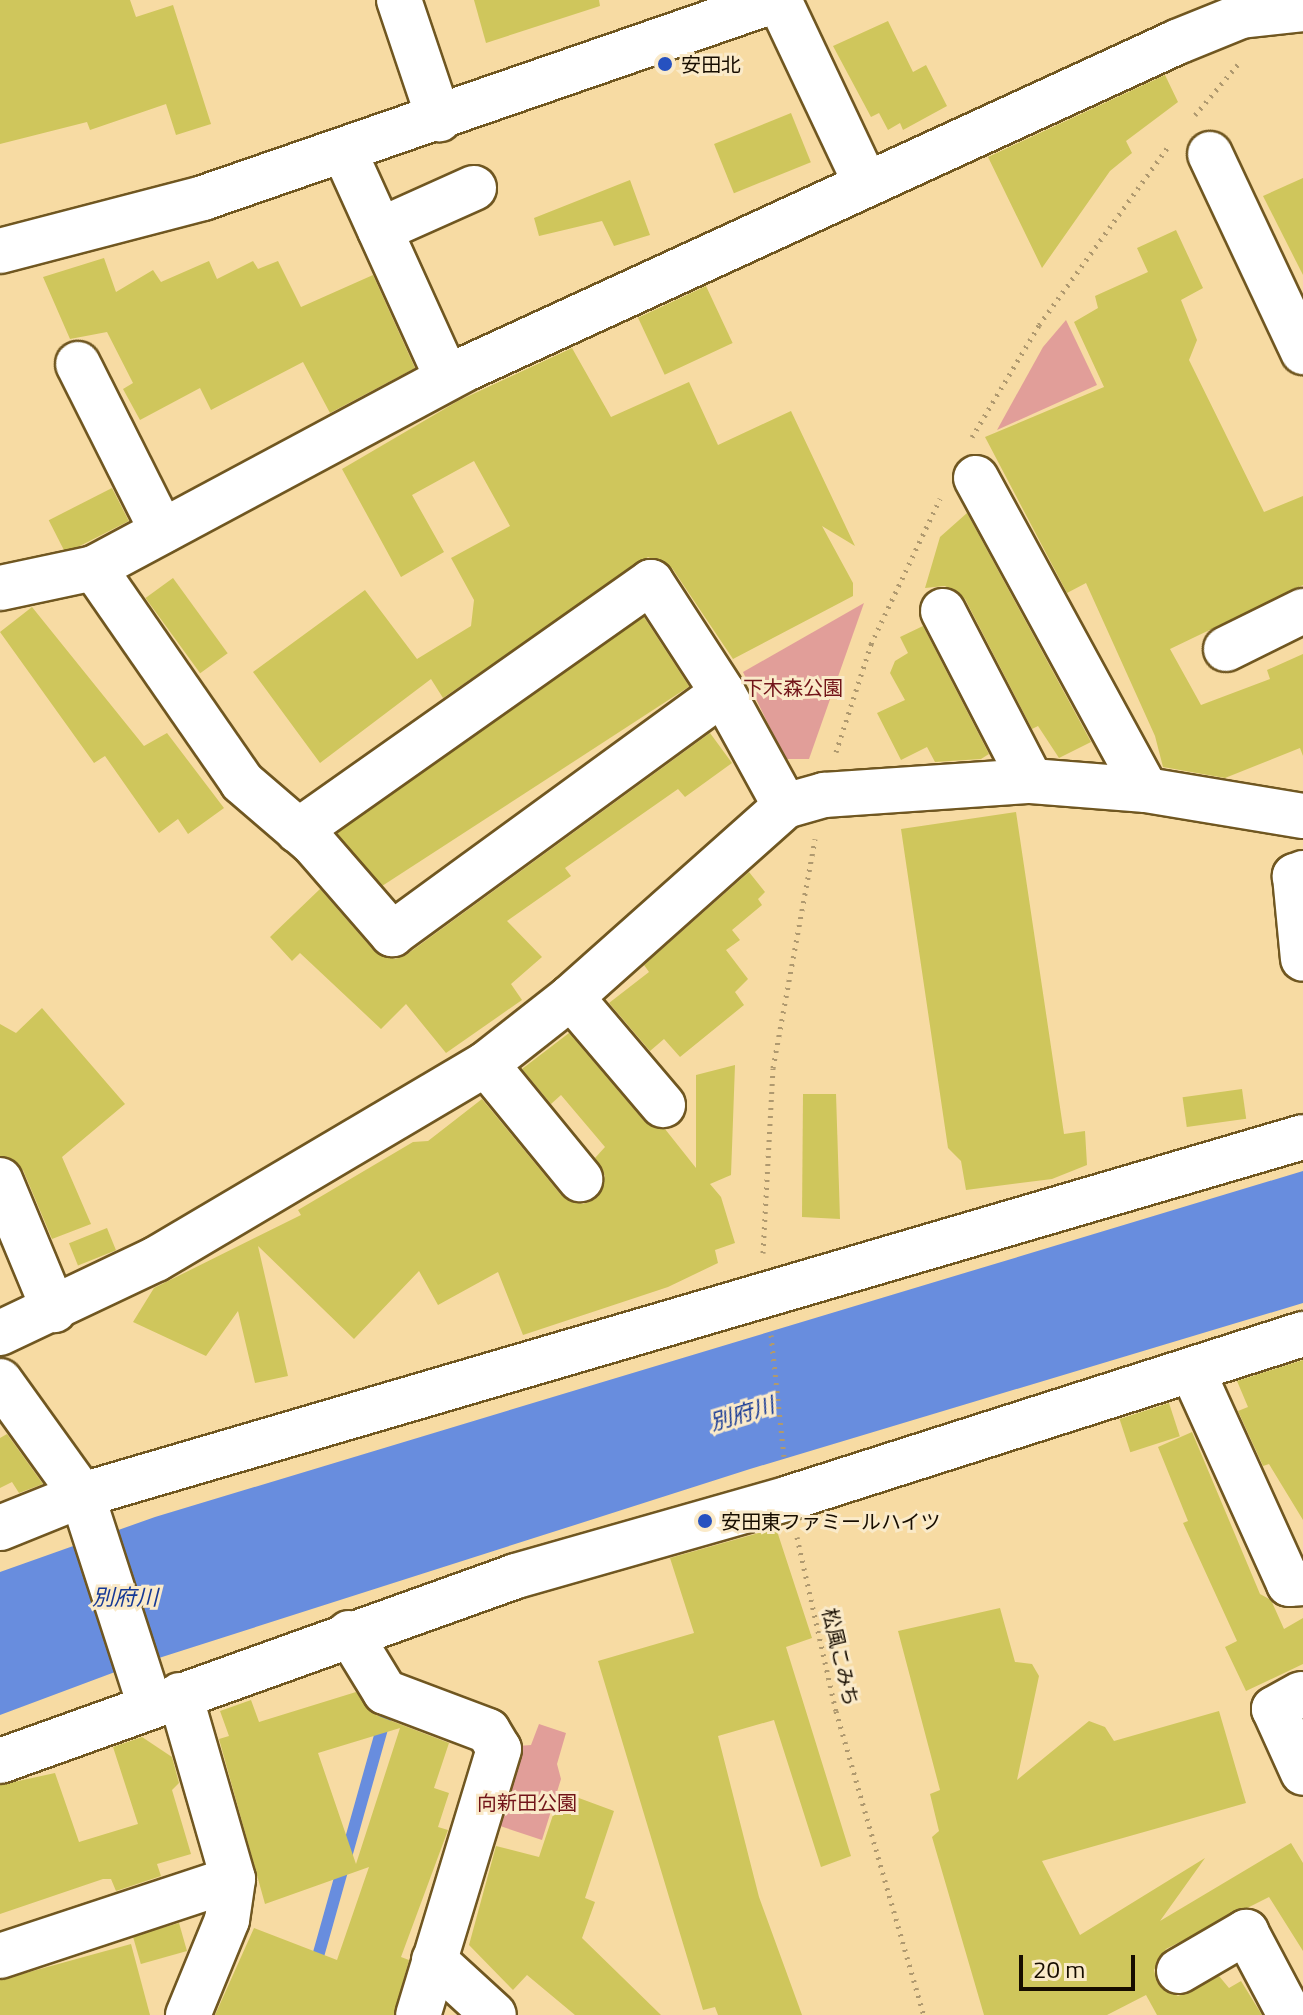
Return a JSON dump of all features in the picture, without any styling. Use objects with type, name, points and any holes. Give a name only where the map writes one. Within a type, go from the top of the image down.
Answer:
[{"type":"street","points":[[399,0],[439,119]]},
{"type":"street","points":[[0,251],[203,198],[777,0],[866,184]]},
{"type":"street","points":[[0,588],[94,568],[447,378],[866,184],[1241,16],[1303,9]]},
{"type":"street","points":[[344,151],[447,378]]},
{"type":"street","points":[[1210,180],[1303,352]]},
{"type":"street","points":[[380,230],[474,188]]},
{"type":"street","points":[[78,364],[162,531]]},
{"type":"street","points":[[976,478],[1064,614],[1146,790]]},
{"type":"street","points":[[94,568],[242,782],[298,831],[392,934],[723,693]]},
{"type":"street","points":[[298,831],[651,582],[723,693],[785,806]]},
{"type":"street","points":[[943,611],[1031,781]]},
{"type":"street","points":[[1226,649],[1303,611]]},
{"type":"street","points":[[0,1333],[156,1259],[486,1064],[571,997],[785,806],[824,795],[1031,781],[1146,790],[1303,816]]},
{"type":"street","points":[[1303,873],[1295,876],[1303,959]]},
{"type":"street","points":[[571,997],[663,1105]]},
{"type":"street","points":[[486,1064],[580,1179]]},
{"type":"street","points":[[0,1528],[82,1495],[767,1297],[1303,1137]]},
{"type":"street","points":[[0,1180],[54,1310]]},
{"type":"street","points":[[0,1761],[349,1633],[789,1498],[1303,1334]]},
{"type":"street","points":[[1192,1370],[1289,1584],[1303,1583]]},
{"type":"street","points":[[0,1381],[82,1495],[233,1879],[227,1920],[188,2015]]},
{"type":"street","points":[[349,1633],[385,1692],[488,1731],[499,1749],[418,2015]]},
{"type":"street","points":[[1301,1694],[1274,1709],[1303,1773]]},
{"type":"street","points":[[0,1956],[233,1879]]},
{"type":"street","points":[[1179,1971],[1246,1932],[1290,2015]]},
{"type":"street","points":[[434,1960],[494,2015]]},
{"type":"path","name":"松風こみち","points":[[767,1297],[789,1498],[836,1711],[924,2015]]},
{"type":"green space","points":[[1066,320],[1097,385],[997,430],[1043,347]]},
{"type":"green space","name":"下木森公園","points":[[864,603],[809,759],[785,759],[743,672]]},
{"type":"green space","name":"向新田公園","points":[[539,1724],[566,1733],[557,1764],[561,1779],[542,1840],[494,1824],[518,1746],[531,1745]]},
{"type":"water","name":"別府川","points":[[1303,1171],[1303,1303],[750,1469],[115,1672],[0,1715],[0,1572],[155,1517]]},
{"type":"building","points":[[0,0],[130,0],[136,17],[173,5],[211,124],[176,135],[166,104],[90,130],[87,122],[0,144]]},
{"type":"building","points":[[474,0],[599,0],[600,6],[486,43]]},
{"type":"building","points":[[888,21],[913,72],[926,65],[947,106],[903,130],[900,123],[888,130],[879,113],[871,117],[833,46]]},
{"type":"building","points":[[1165,75],[1178,102],[1126,141],[1132,153],[1110,171],[1042,268],[988,157]]},
{"type":"building","points":[[791,113],[811,162],[734,193],[714,144]]},
{"type":"building","points":[[1303,178],[1303,275],[1263,196]]},
{"type":"building","points":[[630,180],[650,235],[614,246],[602,221],[539,236],[534,218]]},
{"type":"building","points":[[1176,230],[1203,288],[1181,300],[1197,340],[1189,360],[1264,512],[1303,496],[1303,585],[1170,649],[1201,705],[1270,679],[1267,670],[1303,654],[1303,756],[1300,748],[1225,778],[1163,767],[1155,736],[1086,583],[1067,593],[985,437],[1104,387],[1074,322],[1098,308],[1095,296],[1148,272],[1137,248]]},
{"type":"building","points":[[104,258],[116,292],[153,270],[161,282],[209,261],[217,279],[253,261],[258,269],[278,261],[301,307],[373,275],[415,368],[330,413],[303,362],[211,410],[200,388],[140,420],[123,389],[133,383],[107,332],[70,339],[43,277]]},
{"type":"building","points":[[706,286],[733,343],[665,375],[638,318]]},
{"type":"building","points":[[572,348],[611,417],[689,382],[718,445],[791,411],[855,546],[822,526],[853,583],[853,596],[733,659],[672,568],[648,557],[443,698],[431,679],[320,763],[253,672],[365,590],[417,659],[471,626],[474,600],[451,558],[510,526],[474,461],[412,495],[444,552],[401,577],[342,469],[458,401]]},
{"type":"building","points":[[112,488],[129,521],[66,553],[49,520]]},
{"type":"building","points":[[967,513],[1091,742],[1059,758],[1038,726],[1032,729],[965,599],[945,586],[925,588],[940,537]]},
{"type":"building","points":[[173,578],[228,653],[200,673],[145,598]]},
{"type":"building","points":[[32,607],[144,746],[167,733],[224,808],[188,834],[178,819],[159,833],[105,756],[94,763],[0,632]]},
{"type":"building","points":[[644,617],[689,687],[375,891],[329,821]]},
{"type":"building","points":[[923,626],[989,754],[981,759],[935,762],[927,747],[901,760],[877,713],[905,700],[890,673],[895,661],[908,653],[900,637]]},
{"type":"building","points":[[710,733],[732,763],[685,797],[678,789],[565,868],[571,876],[507,921],[542,957],[511,984],[522,1000],[446,1053],[406,1004],[381,1029],[300,953],[292,961],[270,937],[320,889],[374,951],[395,959],[406,955]]},
{"type":"building","points":[[1016,812],[1064,1134],[1085,1131],[1087,1165],[1052,1179],[966,1190],[961,1161],[948,1148],[901,829]]},
{"type":"building","points":[[749,872],[765,892],[758,899],[762,905],[732,930],[740,940],[726,950],[748,979],[735,992],[744,1005],[680,1057],[664,1039],[650,1051],[609,1003],[649,972],[644,965]]},
{"type":"building","points":[[42,1008],[125,1104],[62,1157],[91,1224],[52,1239],[23,1170],[0,1156],[0,1024],[16,1033]]},
{"type":"building","points":[[569,1033],[644,1121],[665,1129],[696,1168],[696,1075],[735,1065],[731,1175],[710,1184],[721,1197],[735,1243],[715,1250],[718,1263],[668,1287],[523,1335],[498,1272],[438,1305],[419,1271],[354,1339],[258,1246],[288,1376],[255,1383],[238,1311],[206,1356],[133,1322],[154,1288],[301,1215],[298,1210],[413,1142],[428,1141],[482,1099],[561,1195],[583,1204],[595,1199],[605,1176],[595,1158],[605,1147],[561,1095],[551,1104],[522,1069]]},
{"type":"building","points":[[1242,1089],[1246,1119],[1187,1127],[1183,1097]]},
{"type":"building","points":[[803,1094],[836,1094],[840,1219],[802,1217]]},
{"type":"building","points":[[107,1228],[116,1250],[78,1266],[69,1243]]},
{"type":"building","points":[[1303,1360],[1303,1520],[1269,1464],[1263,1466],[1238,1411],[1248,1407],[1237,1381]]},
{"type":"building","points":[[1169,1403],[1180,1436],[1130,1452],[1120,1419]]},
{"type":"building","points":[[1192,1432],[1260,1594],[1271,1600],[1284,1629],[1303,1618],[1303,1664],[1246,1691],[1225,1647],[1237,1641],[1183,1523],[1188,1521],[1158,1447]]},
{"type":"building","points":[[7,1434],[43,1484],[19,1493],[12,1482],[0,1488],[0,1438]]},
{"type":"building","points":[[776,1528],[812,1638],[786,1647],[851,1856],[821,1867],[774,1720],[718,1736],[759,1897],[802,2015],[718,2015],[715,2007],[703,2010],[598,1661],[694,1633],[670,1558]]},
{"type":"building","points":[[1000,1608],[1015,1662],[1032,1664],[1039,1676],[1017,1780],[1089,1721],[1105,1727],[1114,1741],[1219,1711],[1246,1803],[1042,1861],[1080,1935],[1205,1858],[1160,1921],[1291,1843],[1303,1863],[1303,1951],[1269,1897],[1166,1949],[1154,1970],[1158,1984],[1178,1996],[1219,1976],[1229,1988],[1241,1981],[1262,2015],[1157,2015],[1146,1995],[1107,2015],[984,2015],[932,1837],[939,1831],[930,1794],[940,1790],[898,1631]]},
{"type":"building","points":[[356,1692],[376,1715],[449,1743],[434,1788],[449,1793],[438,1827],[448,1830],[401,1957],[409,1960],[394,2015],[215,2015],[254,1928],[337,1960],[369,1867],[265,1904],[219,1739],[229,1736],[220,1711],[251,1700],[259,1722]],"holes":[[[400,1728],[356,1864],[318,1753]]]},
{"type":"building","points":[[142,1737],[172,1757],[179,1783],[172,1790],[191,1854],[157,1864],[161,1876],[116,1891],[111,1879],[103,1879],[0,1914],[0,1785],[55,1773],[79,1842],[138,1824],[113,1747]]},
{"type":"building","points":[[568,1794],[614,1811],[585,1898],[595,1902],[582,1938],[661,2015],[575,2015],[527,1975],[513,1990],[469,1945],[496,1846],[539,1857],[559,1797]]},
{"type":"building","points":[[179,1923],[187,1951],[141,1964],[133,1936]]},
{"type":"building","points":[[131,1944],[150,2015],[0,2015],[0,1980]]},
{"type":"waterway","points":[[315,1967],[386,1714]]},
{"type":"place","name":"安田北","points":[[665,64]]},
{"type":"place","name":"安田東ファミールハイツ","points":[[705,1521]]}]
